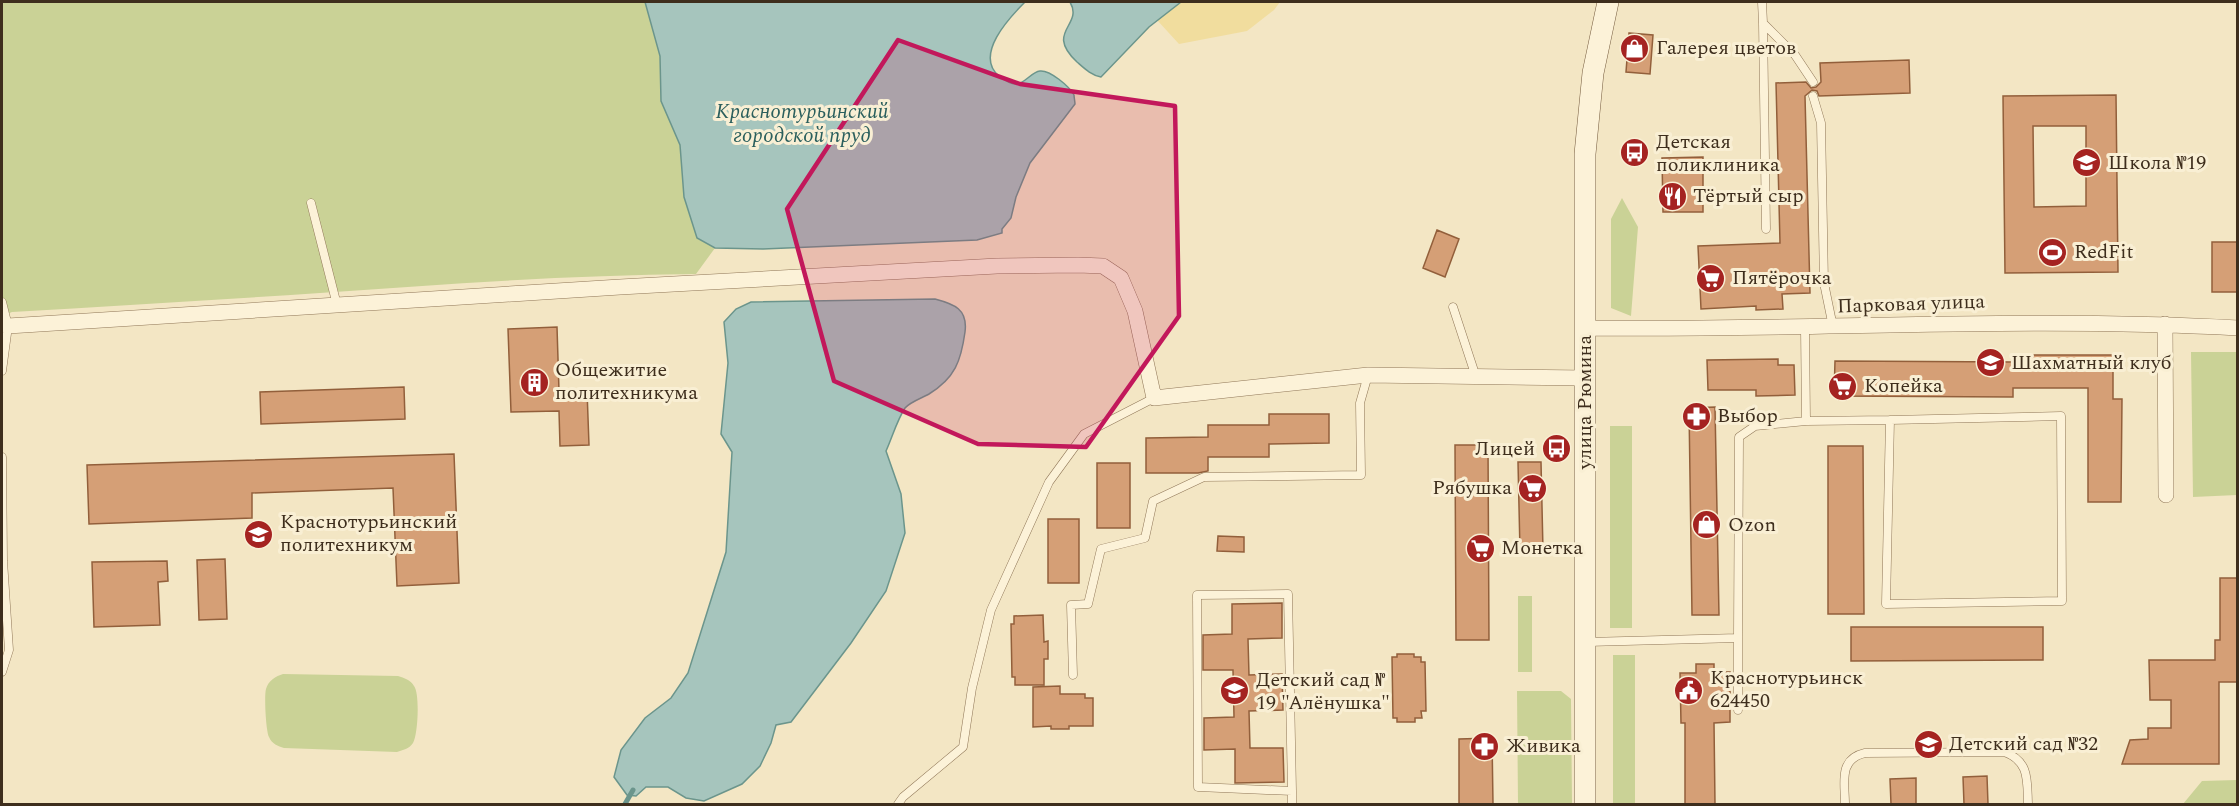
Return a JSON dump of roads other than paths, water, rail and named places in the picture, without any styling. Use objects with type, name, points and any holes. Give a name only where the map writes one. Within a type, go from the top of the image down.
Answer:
[{"type":"main road","name":"улица Рюмина","points":[[1585,804],[1585,154],[1593,73],[1608,2]]},
{"type":"street","points":[[5,328],[337,305],[997,266],[1103,267],[1121,278],[1135,310],[1154,398],[1368,375],[1585,378]]},
{"type":"street","name":"Парковая улица","points":[[1585,328],[1805,328],[1967,322],[2165,324],[2238,328]]},
{"type":"street","points":[[2165,324],[2166,495]]},
{"type":"lane","points":[[1762,2],[1766,229]]},
{"type":"lane","points":[[1763,23],[1795,55],[1813,82]]},
{"type":"lane","points":[[1813,96],[1821,123],[1824,283],[1833,327]]},
{"type":"lane","points":[[311,203],[337,305]]},
{"type":"lane","points":[[2,302],[5,328],[2,371]]},
{"type":"lane","points":[[1453,307],[1476,377]]},
{"type":"lane","points":[[1805,328],[1806,421]]},
{"type":"lane","points":[[1073,675],[1071,605],[1088,604],[1101,549],[1145,538],[1153,501],[1204,477],[1361,475],[1360,403],[1368,375]]},
{"type":"lane","points":[[898,804],[903,796],[963,747],[972,688],[991,609],[1049,482],[1084,434],[1154,398]]},
{"type":"lane","points":[[1738,710],[1739,438],[1755,426],[1806,421],[2061,416],[2062,601],[1886,604],[1890,420]]},
{"type":"lane","points":[[2,457],[3,561],[9,650],[2,672]]},
{"type":"lane","points":[[1292,791],[1198,787],[1197,595],[1288,594],[1292,791],[1292,804]]},
{"type":"lane","points":[[1585,642],[1738,638]]},
{"type":"lane","points":[[1845,804],[1844,774],[1848,762],[1856,755],[1865,753],[2004,752],[2014,756],[2023,764],[2028,804]]},
{"type":"water","name":"Краснотурьинский городской пруд","points":[[645,2],[1025,2],[997,37],[990,58],[992,67],[999,76],[1014,84],[1040,71],[1049,73],[1072,91],[1075,104],[1030,163],[1016,197],[1011,218],[1002,229],[1002,233],[977,240],[763,249],[715,248],[697,238],[684,197],[680,145],[661,101],[660,56]]},
{"type":"water","points":[[1070,2],[1181,2],[1149,27],[1101,77],[1091,73],[1077,62],[1064,43],[1064,36],[1072,17],[1073,10]]},
{"type":"water","points":[[935,299],[954,306],[962,313],[965,332],[959,360],[951,375],[938,388],[905,408],[886,451],[901,494],[905,533],[886,591],[851,643],[791,722],[776,725],[771,743],[760,766],[742,784],[704,801],[686,798],[668,787],[646,787],[636,796],[627,795],[614,777],[621,750],[645,718],[671,698],[688,673],[726,552],[732,452],[721,434],[728,363],[724,322],[736,309],[751,302]]},
{"type":"waterway","points":[[625,804],[633,790]]},
{"type":"place","name":"Галерея цветов","points":[[1635,48]]},
{"type":"place","name":"Детская поликлиника","points":[[1635,153]]},
{"type":"place","name":"Школа №19","points":[[2087,163]]},
{"type":"place","name":"Тёртый сыр","points":[[1672,196]]},
{"type":"place","name":"RedFit","points":[[2053,252]]},
{"type":"place","name":"Пятёрочка","points":[[1711,278]]},
{"type":"place","name":"Шахматный клуб","points":[[1990,363]]},
{"type":"place","name":"Общежитие политехникума","points":[[534,382]]},
{"type":"place","name":"Копейка","points":[[1843,386]]},
{"type":"place","name":"Выбор","points":[[1696,416]]},
{"type":"place","name":"Лицей","points":[[1556,449]]},
{"type":"place","name":"Рябушка","points":[[1533,488]]},
{"type":"place","name":"Ozon","points":[[1707,525]]},
{"type":"place","name":"Краснотурьинский политехникум","points":[[259,534]]},
{"type":"place","name":"Монетка","points":[[1480,548]]},
{"type":"place","name":"Краснотурьинск 624450","points":[[1689,690]]},
{"type":"place","name":"Детский сад № 19 \"Алёнушка\"","points":[[1235,691]]},
{"type":"place","name":"Детский сад №32","points":[[1928,744]]},
{"type":"place","name":"Живика","points":[[1485,746]]}]
